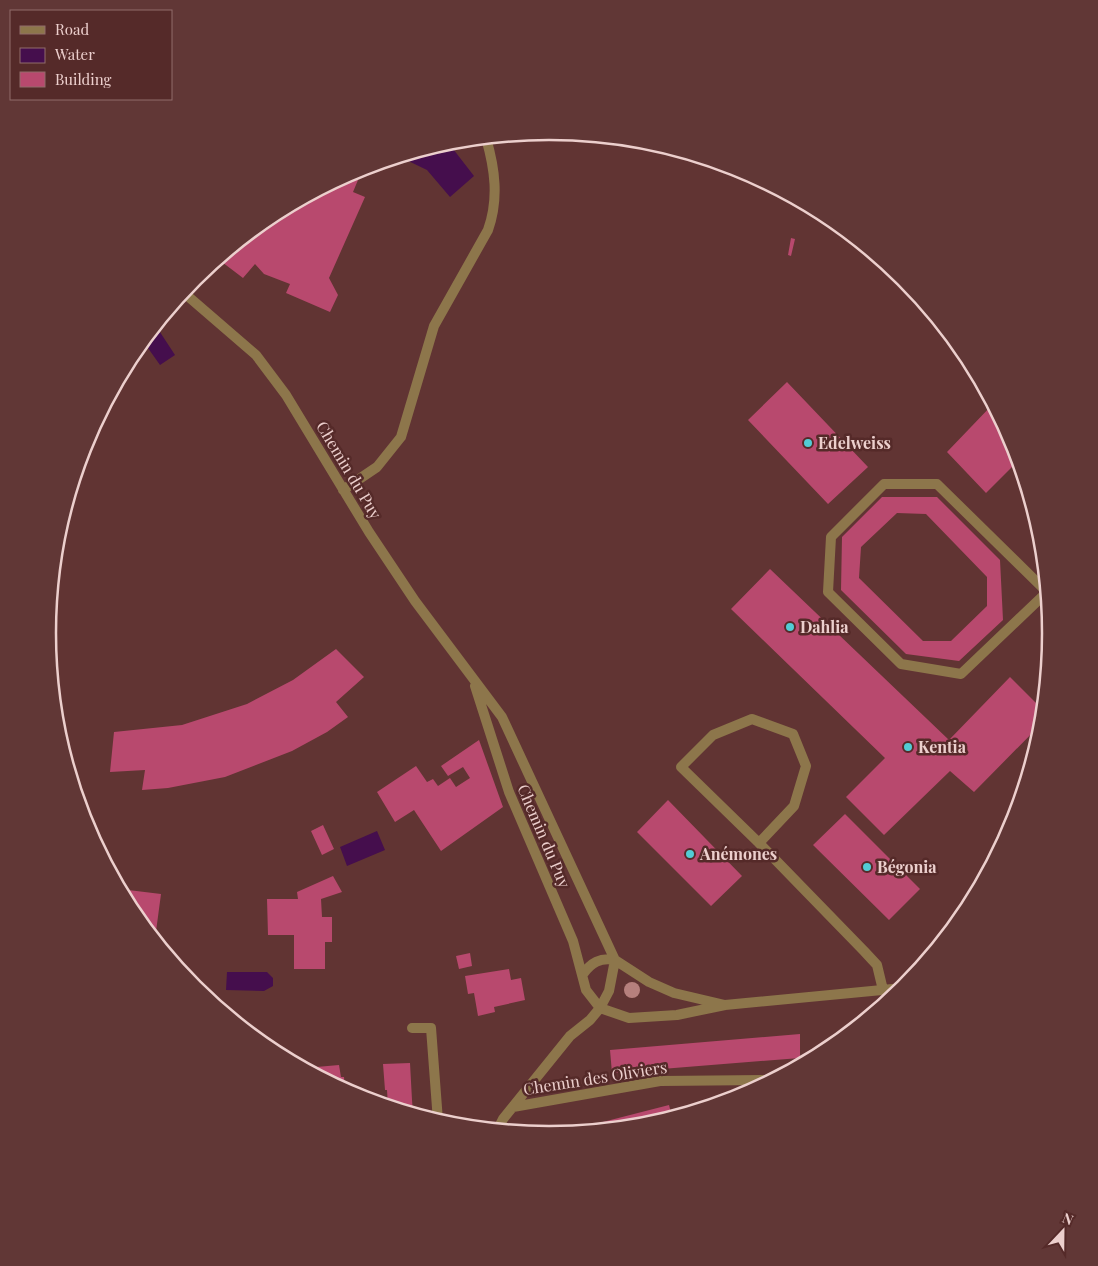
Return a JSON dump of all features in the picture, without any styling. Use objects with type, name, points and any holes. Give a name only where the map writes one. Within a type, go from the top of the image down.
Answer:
[{"type":"street","points":[[343,490],[377,467],[401,437],[434,326],[488,230],[494,215],[496,190],[492,159],[488,144]]},
{"type":"street","name":"Chemin du Puy","points":[[189,297],[256,355],[286,395],[343,490],[403,582],[473,680],[502,717],[614,960]]},
{"type":"street","points":[[1040,587],[937,484],[884,484],[831,537],[828,592],[901,664],[961,674],[1041,598]]},
{"type":"street","name":"Chemin du Puy","points":[[473,680],[509,792],[573,941],[586,990],[600,1008]]},
{"type":"street","points":[[759,843],[794,806],[806,766],[793,734],[752,719],[713,735],[680,766],[759,843],[877,965],[883,990]]},
{"type":"street","points":[[583,974],[590,964],[608,958],[649,982],[674,993],[725,1005]]},
{"type":"street","points":[[502,1124],[513,1107],[570,1036],[590,1020],[600,1008],[610,991],[614,960]]},
{"type":"street","points":[[600,1008],[629,1018],[676,1016],[725,1005],[888,989]]},
{"type":"street","points":[[412,1028],[431,1028],[437,1113]]},
{"type":"street","name":"Chemin des Oliviers","points":[[513,1107],[660,1081],[756,1080]]},
{"type":"water","points":[[454,150],[474,176],[450,197],[427,170],[408,161]]},
{"type":"water","points":[[159,331],[175,355],[160,365],[148,347]]},
{"type":"water","points":[[377,831],[385,850],[347,866],[340,847]]},
{"type":"water","points":[[227,972],[267,972],[273,978],[273,986],[264,991],[226,990]]},
{"type":"building","points":[[359,179],[353,192],[365,197],[329,278],[338,295],[330,312],[286,293],[290,284],[264,274],[255,264],[243,278],[224,263],[275,223],[331,191]]},
{"type":"building","points":[[791,238],[795,239],[791,256],[788,255]]},
{"type":"building","name":"Edelweiss","points":[[787,382],[868,467],[828,504],[748,420]]},
{"type":"building","points":[[988,409],[1013,466],[986,493],[947,452]]},
{"type":"building","points":[[882,497],[937,497],[1000,560],[1003,620],[959,661],[906,654],[841,590],[842,537]],"holes":[[[897,513],[926,514],[987,577],[987,606],[951,641],[923,641],[859,578],[861,547]]]},
{"type":"building","points":[[770,569],[949,740],[1010,677],[1037,704],[1031,734],[974,792],[950,771],[884,835],[846,797],[885,758],[731,609]]},
{"type":"building","points":[[336,649],[364,677],[336,702],[348,717],[327,732],[292,751],[225,777],[168,788],[142,790],[145,770],[110,772],[114,732],[182,725],[247,704],[293,680]]},
{"type":"building","points":[[479,740],[503,807],[441,851],[414,810],[395,822],[377,792],[416,766],[427,782],[433,779],[438,786],[450,778],[456,787],[470,778],[463,767],[448,776],[441,766]]},
{"type":"building","name":"Anémones","points":[[668,800],[742,876],[711,906],[637,832]]},
{"type":"building","name":"Bégonia","points":[[845,814],[920,889],[889,920],[813,845]]},
{"type":"building","points":[[323,825],[334,849],[322,855],[311,831]]},
{"type":"building","points":[[333,876],[342,892],[321,899],[322,917],[332,917],[332,942],[325,942],[325,969],[294,969],[294,935],[268,935],[267,899],[298,899],[297,892]]},
{"type":"building","points":[[129,890],[161,894],[156,930]]},
{"type":"building","points":[[470,953],[472,966],[459,969],[456,956]]},
{"type":"building","points":[[509,969],[511,980],[521,978],[525,1000],[494,1007],[495,1012],[478,1016],[474,993],[468,994],[465,976]]},
{"type":"building","points":[[800,1034],[800,1057],[798,1058],[612,1073],[610,1050]]},
{"type":"building","points":[[410,1063],[413,1106],[388,1099],[383,1064]]},
{"type":"building","points":[[339,1065],[341,1077],[344,1077],[344,1081],[331,1075],[316,1067]]},
{"type":"building","points":[[669,1105],[670,1110],[613,1122],[597,1124]]},
{"type":"place","name":"Edelweiss","points":[[808,443]]},
{"type":"place","name":"Dahlia","points":[[790,627]]},
{"type":"place","name":"Kentia","points":[[908,747]]},
{"type":"place","name":"Anémones","points":[[690,854]]},
{"type":"place","name":"Bégonia","points":[[867,867]]}]
